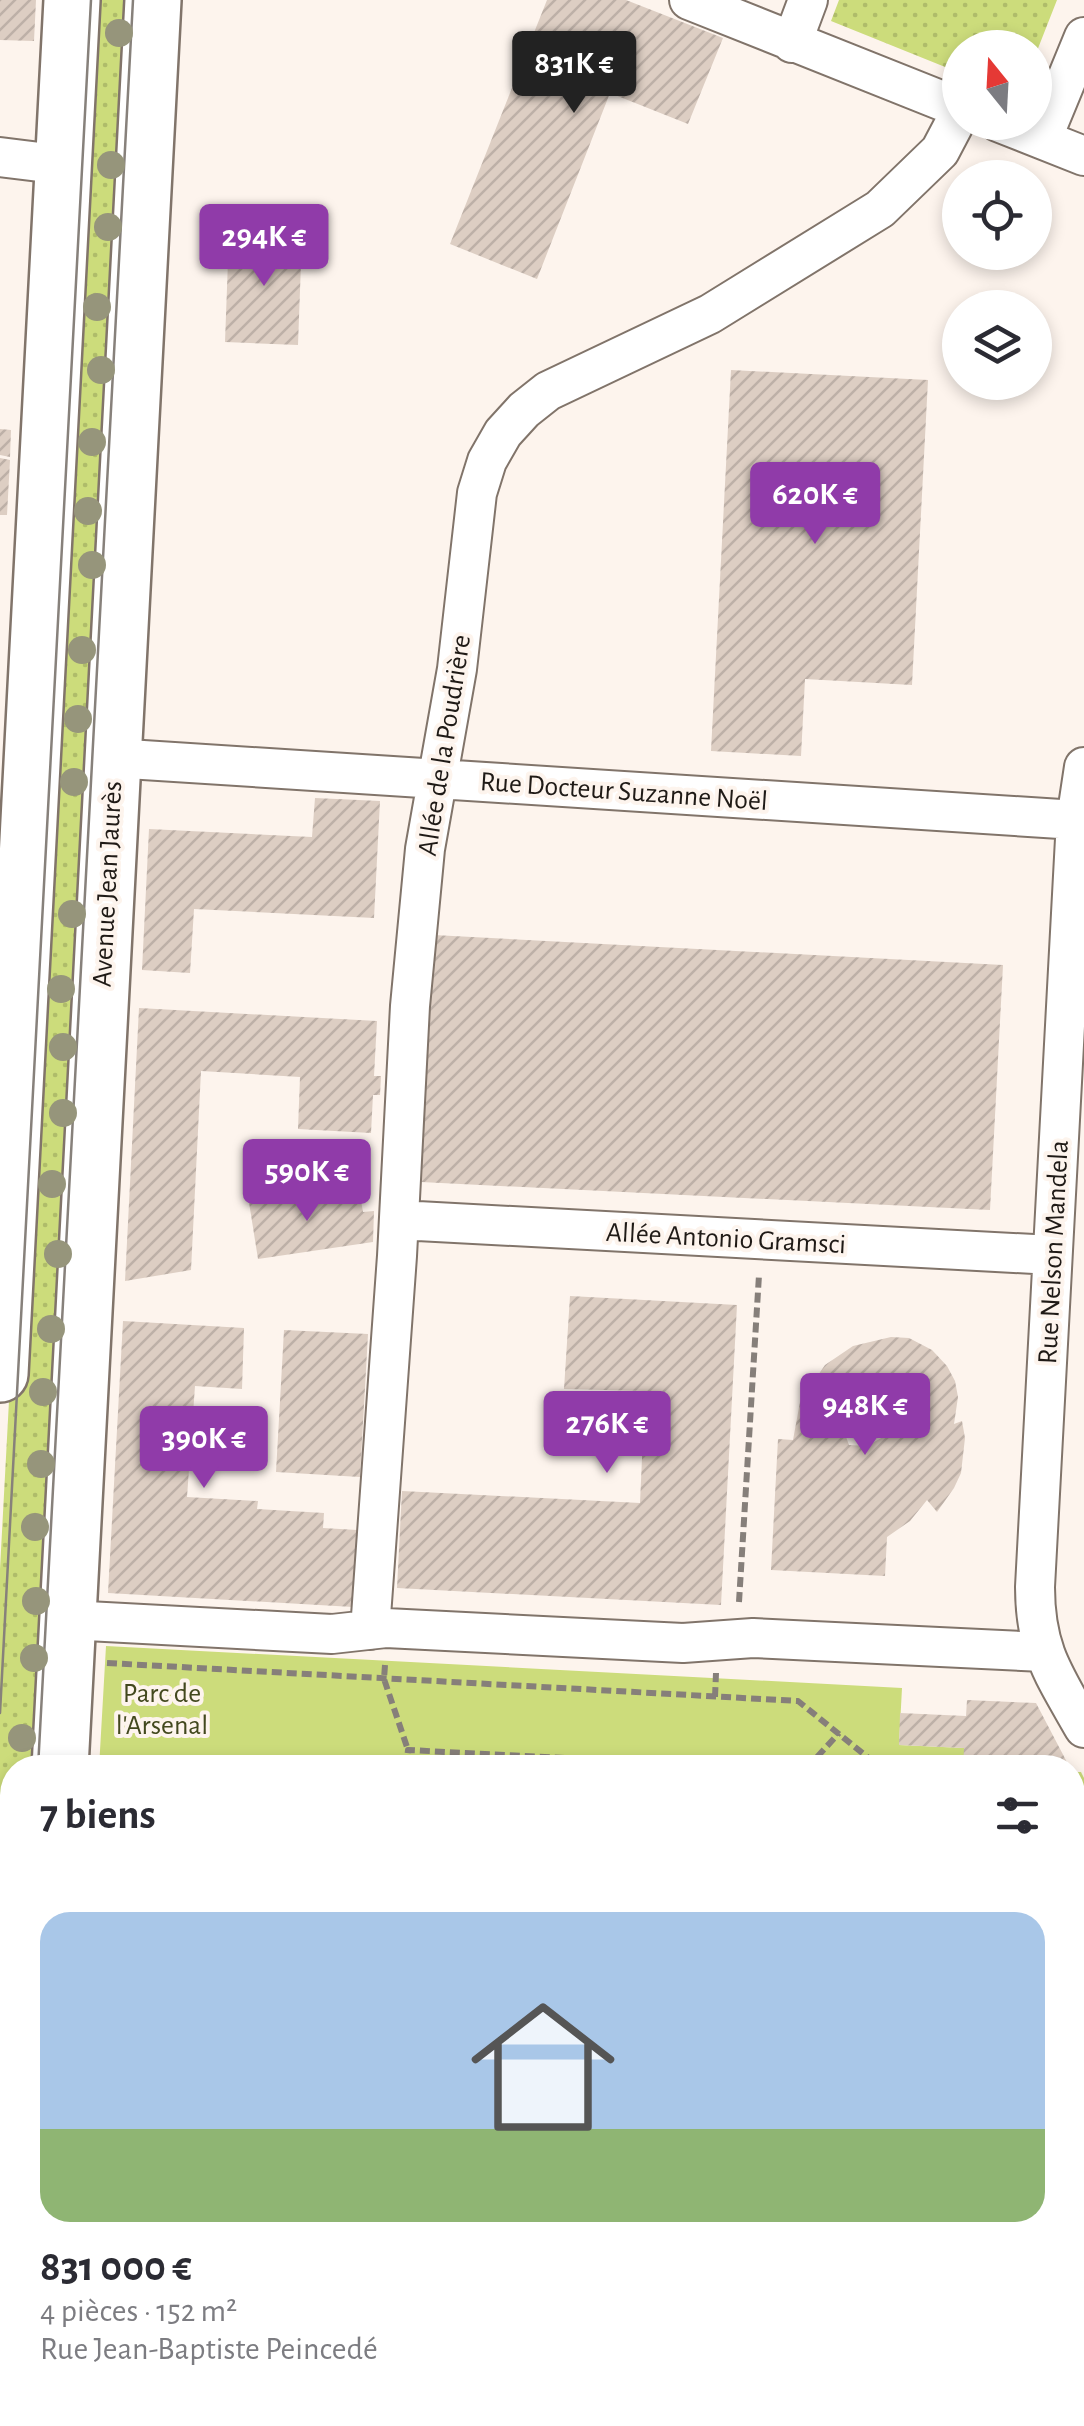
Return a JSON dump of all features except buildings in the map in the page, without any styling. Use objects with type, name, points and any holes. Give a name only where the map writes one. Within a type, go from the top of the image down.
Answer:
[{"type":"main road","points":[[0,1374],[13,888],[72,0]]},
{"type":"main road","name":"Avenue Jean Jaurès","points":[[61,1755],[154,0]]},
{"type":"street","points":[[689,0],[942,103]]},
{"type":"street","points":[[792,44],[808,0]]},
{"type":"street","points":[[1052,115],[1084,37]]},
{"type":"street","name":"Allée de la Poudrière","points":[[370,1630],[410,1006],[424,848],[457,669],[478,493],[487,461],[503,433],[548,391],[710,314],[880,209],[940,152],[946,140]]},
{"type":"street","points":[[1044,140],[1084,156]]},
{"type":"street","points":[[0,156],[64,165]]},
{"type":"street","name":"Rue Docteur Suzanne Noël","points":[[112,758],[1076,820]]},
{"type":"street","name":"Rue Nelson Mandela","points":[[1084,766],[1076,820],[1035,1587],[1042,1652],[1084,1728]]},
{"type":"street","name":"Allée Antonio Gramsci","points":[[399,1220],[1052,1255]]},
{"type":"street","points":[[66,1640],[332,1634],[386,1628],[683,1643],[752,1638],[1042,1652]]},
{"type":"path","points":[[714,1697],[718,1640],[738,1612],[762,1239]]},
{"type":"path","points":[[66,1640],[384,1678],[798,1701],[865,1755]]},
{"type":"path","points":[[384,1678],[407,1755]]},
{"type":"path","points":[[819,1755],[838,1734]]},
{"type":"path","points":[[408,1750],[505,1755]]},
{"type":"green space","points":[[84,0],[140,0],[47,1755],[0,1755],[0,1569]]},
{"type":"green space","points":[[839,0],[1057,0],[1045,30],[942,30],[942,66],[831,21]]},
{"type":"green space","name":"Parc de l'Arsenal","points":[[106,1646],[902,1688],[899,1745],[964,1748],[964,1755],[100,1755]]},
{"type":"tram line","points":[[0,1713],[91,0]]},
{"type":"tram line","points":[[39,1755],[133,0]]}]
